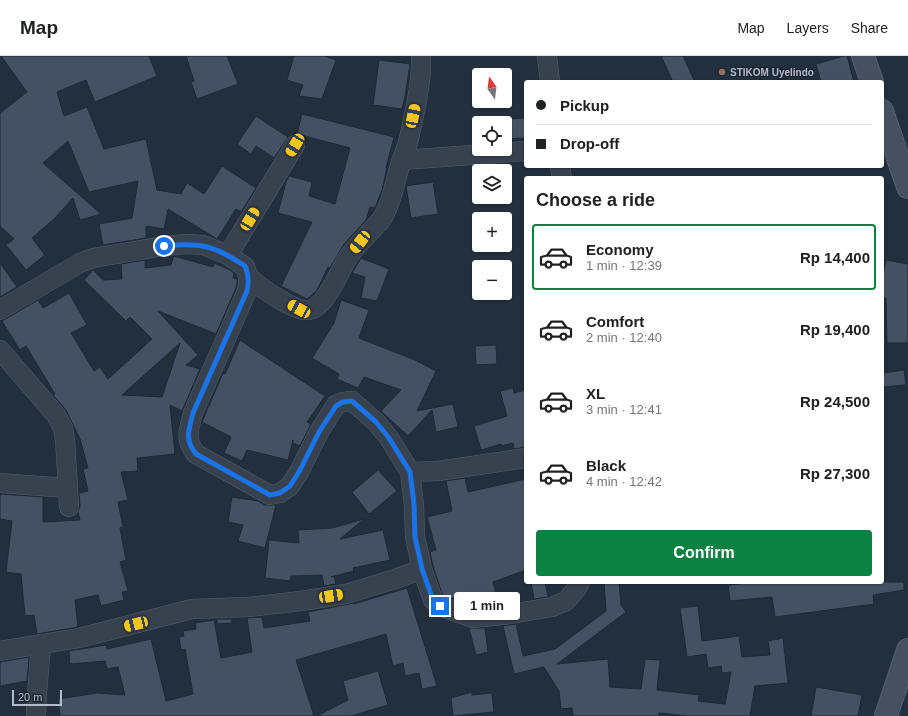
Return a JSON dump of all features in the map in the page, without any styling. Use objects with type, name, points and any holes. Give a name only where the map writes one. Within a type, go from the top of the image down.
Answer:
[{"type":"street","points":[[248,276],[260,287],[299,309],[309,310],[317,307],[332,288],[347,258],[384,217],[392,200],[399,168],[407,144],[416,102],[422,66],[421,56]]},
{"type":"street","points":[[546,56],[550,80]]},
{"type":"street","points":[[863,56],[871,80]]},
{"type":"street","points":[[884,117],[908,187]]},
{"type":"street","points":[[228,255],[295,145]]},
{"type":"street","points":[[402,160],[524,151]]},
{"type":"street","points":[[0,310],[80,263],[93,258],[186,244],[203,245],[228,255],[245,266],[248,276],[247,291],[193,413],[187,434],[190,447],[196,454],[270,495],[280,493],[290,486],[299,472],[319,432],[336,406],[343,402],[352,401],[376,422],[389,438],[410,472],[414,504],[415,537],[422,569],[433,600],[440,606],[473,618],[511,614],[552,607],[566,601],[579,584]]},
{"type":"street","points":[[0,350],[56,415],[63,428],[68,497],[0,483]]},
{"type":"street","points":[[410,472],[438,471],[524,458]]},
{"type":"street","points":[[0,651],[79,638],[192,609],[248,607],[346,594],[422,569]]},
{"type":"street","points":[[36,716],[41,644]]},
{"type":"street","points":[[886,716],[908,650]]},
{"type":"building","points":[[1,56],[149,56],[157,76],[95,102],[86,80],[57,92],[64,116],[87,107],[104,149],[146,139],[157,190],[181,194],[187,183],[204,194],[222,166],[256,188],[241,212],[236,209],[217,239],[168,209],[164,229],[146,226],[146,238],[103,245],[99,224],[132,218],[138,181],[89,192],[68,141],[43,163],[101,214],[80,220],[73,198],[54,219],[32,238],[45,255],[26,270],[6,245],[14,239],[0,226],[0,113],[27,92]]},
{"type":"building","points":[[186,56],[227,56],[238,84],[197,99],[191,82],[194,81]]},
{"type":"building","points":[[294,56],[324,56],[336,60],[322,99],[299,96],[303,85],[287,80]]},
{"type":"building","points":[[661,56],[683,56],[694,80],[672,80]]},
{"type":"building","points":[[847,56],[853,80],[820,80],[816,64]]},
{"type":"building","points":[[379,60],[410,64],[402,109],[373,105]]},
{"type":"building","points":[[302,114],[394,137],[382,190],[375,208],[370,207],[366,220],[344,244],[330,268],[328,267],[317,290],[307,299],[281,286],[312,222],[278,213],[286,182],[289,176],[312,182],[309,196],[335,204],[350,148],[297,134]]},
{"type":"building","points":[[256,116],[288,137],[274,158],[256,146],[251,154],[237,144]]},
{"type":"building","points":[[524,118],[524,138],[512,139],[512,119]]},
{"type":"building","points":[[433,182],[438,214],[411,218],[406,186]]},
{"type":"building","points":[[174,256],[213,267],[214,263],[234,273],[233,278],[237,279],[237,283],[216,334],[158,311],[198,355],[186,365],[200,369],[182,411],[170,405],[175,454],[137,458],[138,471],[121,472],[128,500],[118,502],[123,527],[120,528],[126,560],[120,562],[128,591],[122,592],[124,600],[101,606],[98,595],[75,600],[78,627],[37,634],[34,615],[25,616],[21,574],[6,572],[12,521],[0,519],[0,494],[43,497],[43,522],[80,520],[78,512],[80,506],[79,493],[88,491],[83,469],[88,468],[80,439],[66,410],[53,395],[55,394],[26,346],[20,350],[2,321],[38,300],[43,308],[69,293],[87,325],[71,333],[94,371],[100,367],[108,379],[152,339],[130,317],[126,321],[84,280],[93,270],[103,280],[122,279],[121,264],[145,260],[145,268],[171,265]],"holes":[[[180,343],[162,397],[122,395]]]},
{"type":"building","points":[[361,258],[389,269],[377,301],[361,298],[365,277],[352,273]]},
{"type":"building","points":[[886,260],[908,264],[908,343],[887,343],[884,269]]},
{"type":"building","points":[[0,263],[17,287],[0,297]]},
{"type":"building","points":[[341,300],[369,310],[359,338],[415,360],[436,371],[417,411],[453,404],[458,427],[436,432],[432,410],[408,436],[381,411],[401,390],[364,377],[358,388],[337,379],[339,374],[312,358],[334,323]]},
{"type":"building","points":[[240,340],[325,396],[307,422],[311,424],[300,446],[293,443],[293,440],[288,460],[247,450],[242,461],[224,453],[231,437],[202,422],[223,373],[225,374]]},
{"type":"building","points":[[496,345],[497,364],[476,365],[475,346]]},
{"type":"building","points":[[904,370],[906,385],[884,387],[884,373]]},
{"type":"building","points":[[513,388],[514,393],[524,390],[524,447],[514,449],[513,443],[502,446],[501,444],[481,450],[474,426],[507,416],[500,391]]},
{"type":"building","points":[[378,470],[397,491],[369,514],[352,492]]},
{"type":"building","points":[[465,478],[468,492],[524,479],[524,571],[493,582],[497,598],[482,600],[483,606],[474,607],[465,603],[463,596],[452,599],[442,594],[433,566],[430,552],[436,550],[427,517],[452,511],[446,481]]},
{"type":"building","points":[[232,497],[258,501],[265,505],[276,505],[265,548],[238,541],[243,525],[228,522]]},
{"type":"building","points":[[364,519],[340,539],[383,530],[390,560],[353,568],[354,571],[334,576],[336,584],[324,586],[322,575],[291,576],[290,581],[265,578],[269,540],[299,543],[298,530],[332,528]]},
{"type":"building","points":[[884,582],[904,582],[904,590],[873,595],[874,604],[775,617],[772,597],[730,601],[728,585],[884,584]]},
{"type":"building","points":[[531,584],[545,584],[548,597],[534,599]]},
{"type":"building","points":[[604,584],[619,584],[621,605],[626,612],[557,664],[608,659],[610,687],[641,689],[645,659],[660,660],[657,690],[699,695],[698,701],[725,704],[731,672],[722,673],[721,666],[708,668],[706,654],[687,657],[680,608],[698,606],[702,641],[739,636],[742,657],[770,655],[768,641],[783,638],[788,683],[755,686],[750,716],[688,716],[659,713],[659,716],[573,716],[572,708],[561,709],[559,691],[544,667],[514,674],[503,626],[516,624],[523,656],[555,649],[606,611]]},
{"type":"building","points":[[407,588],[437,686],[422,689],[419,673],[405,676],[403,663],[393,666],[386,634],[296,660],[314,716],[60,716],[58,699],[97,693],[125,695],[118,667],[107,669],[105,661],[70,664],[69,651],[106,645],[107,649],[151,639],[166,701],[193,694],[185,649],[181,650],[179,637],[184,636],[183,631],[196,629],[195,623],[214,620],[221,658],[252,652],[247,618],[262,617],[264,628],[310,621],[308,612],[354,604]]},
{"type":"building","points":[[217,619],[232,619],[232,623],[217,624]]},
{"type":"building","points":[[469,628],[485,628],[488,652],[476,655]]},
{"type":"building","points":[[29,657],[27,681],[0,686],[0,662]]},
{"type":"building","points":[[378,671],[388,705],[351,716],[317,716],[348,700],[343,681]]},
{"type":"building","points":[[816,687],[862,695],[858,716],[811,716]]},
{"type":"building","points":[[472,692],[472,695],[492,693],[494,712],[453,716],[451,698]]},
{"type":"place","name":"STIKOM Uyelindo","points":[[722,72]]},
{"type":"route","points":[[164,246],[186,244],[203,245],[228,255],[245,266],[248,276],[247,291],[193,413],[187,434],[190,447],[196,454],[270,495],[280,493],[290,486],[299,472],[319,432],[336,406],[343,402],[352,401],[376,422],[389,438],[410,472],[414,504],[415,537],[422,569],[428,590],[433,600],[440,606]]}]
